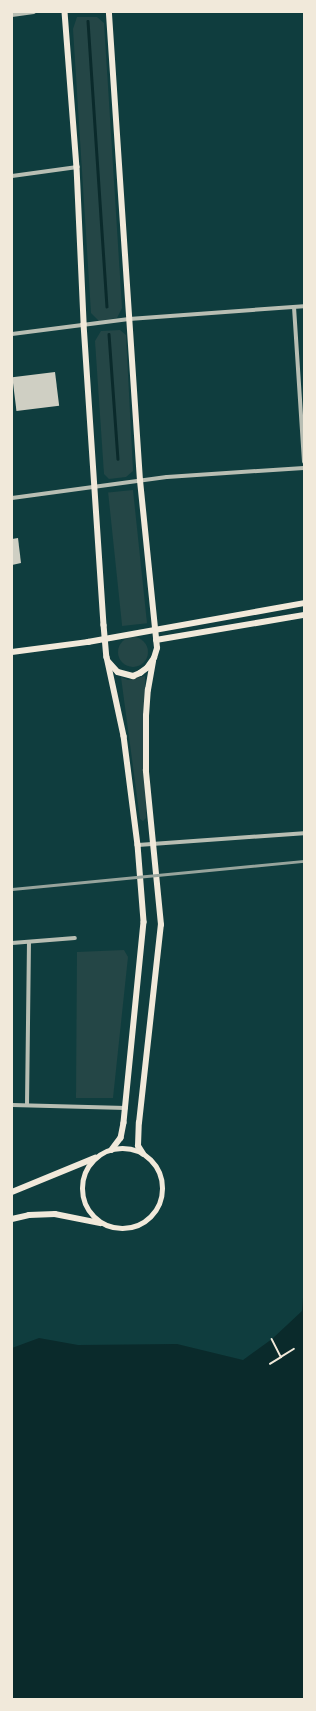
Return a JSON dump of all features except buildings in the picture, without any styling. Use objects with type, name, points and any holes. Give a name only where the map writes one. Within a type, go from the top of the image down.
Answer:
[{"type":"main road","points":[[65,12],[77,167],[84,324],[108,661],[124,736],[142,876],[143,941],[126,1108],[121,1138],[112,1150]]},
{"type":"main road","points":[[12,1219],[29,1215],[55,1214],[101,1223],[112,1228],[124,1229],[136,1227],[147,1221],[156,1212],[161,1200],[161,1180],[154,1164],[143,1154],[138,1146],[139,1123],[161,925],[146,771],[146,716],[148,690],[156,648],[156,640],[140,481],[109,12]]},
{"type":"main road","points":[[12,652],[88,642],[106,637],[304,604]]},
{"type":"main road","points":[[156,640],[304,615]]},
{"type":"main road","points":[[108,661],[118,672],[133,676],[147,668],[154,659]]},
{"type":"main road","points":[[12,1192],[80,1166],[112,1150],[124,1148],[143,1154]]},
{"type":"main road","points":[[99,1156],[88,1167],[85,1174],[83,1182],[83,1195],[90,1212],[101,1223]]},
{"type":"street","points":[[12,15],[34,12]]},
{"type":"street","points":[[12,176],[77,167]]},
{"type":"street","points":[[12,334],[129,319],[304,306]]},
{"type":"street","points":[[294,307],[304,462]]},
{"type":"street","points":[[12,498],[167,477],[304,468]]},
{"type":"street","points":[[138,845],[152,842],[304,833]]},
{"type":"street","points":[[12,943],[29,943],[75,938]]},
{"type":"street","points":[[27,1105],[29,943]]},
{"type":"street","points":[[12,1105],[126,1108]]},
{"type":"path","points":[[272,1339],[281,1358]]},
{"type":"path","points":[[270,1364],[294,1349]]},
{"type":"shaded area","points":[[77,17],[97,17],[104,23],[122,308],[117,318],[99,321],[91,313],[73,29]]},
{"type":"shaded area","points":[[120,330],[126,335],[133,471],[126,477],[109,479],[104,474],[95,341],[101,331]]},
{"type":"shaded area","points":[[133,490],[147,623],[122,626],[108,493]]},
{"type":"shaded area","points":[[133,637],[139,638],[147,646],[147,658],[139,666],[133,667],[127,666],[119,658],[118,652],[119,646],[127,638]]},
{"type":"shaded area","points":[[145,676],[146,818],[143,821],[140,819],[121,677],[128,680]]},
{"type":"shaded area","points":[[124,950],[128,957],[113,1098],[76,1098],[77,952]]},
{"type":"shaded area","points":[[304,1283],[304,1699],[12,1699],[12,1348],[39,1338],[78,1345],[177,1344],[243,1360],[272,1339],[302,1311]]},
{"type":"waterway","points":[[88,21],[107,306]]},
{"type":"waterway","points":[[109,334],[118,459]]},
{"type":"railway","points":[[12,889],[304,861]]}]
